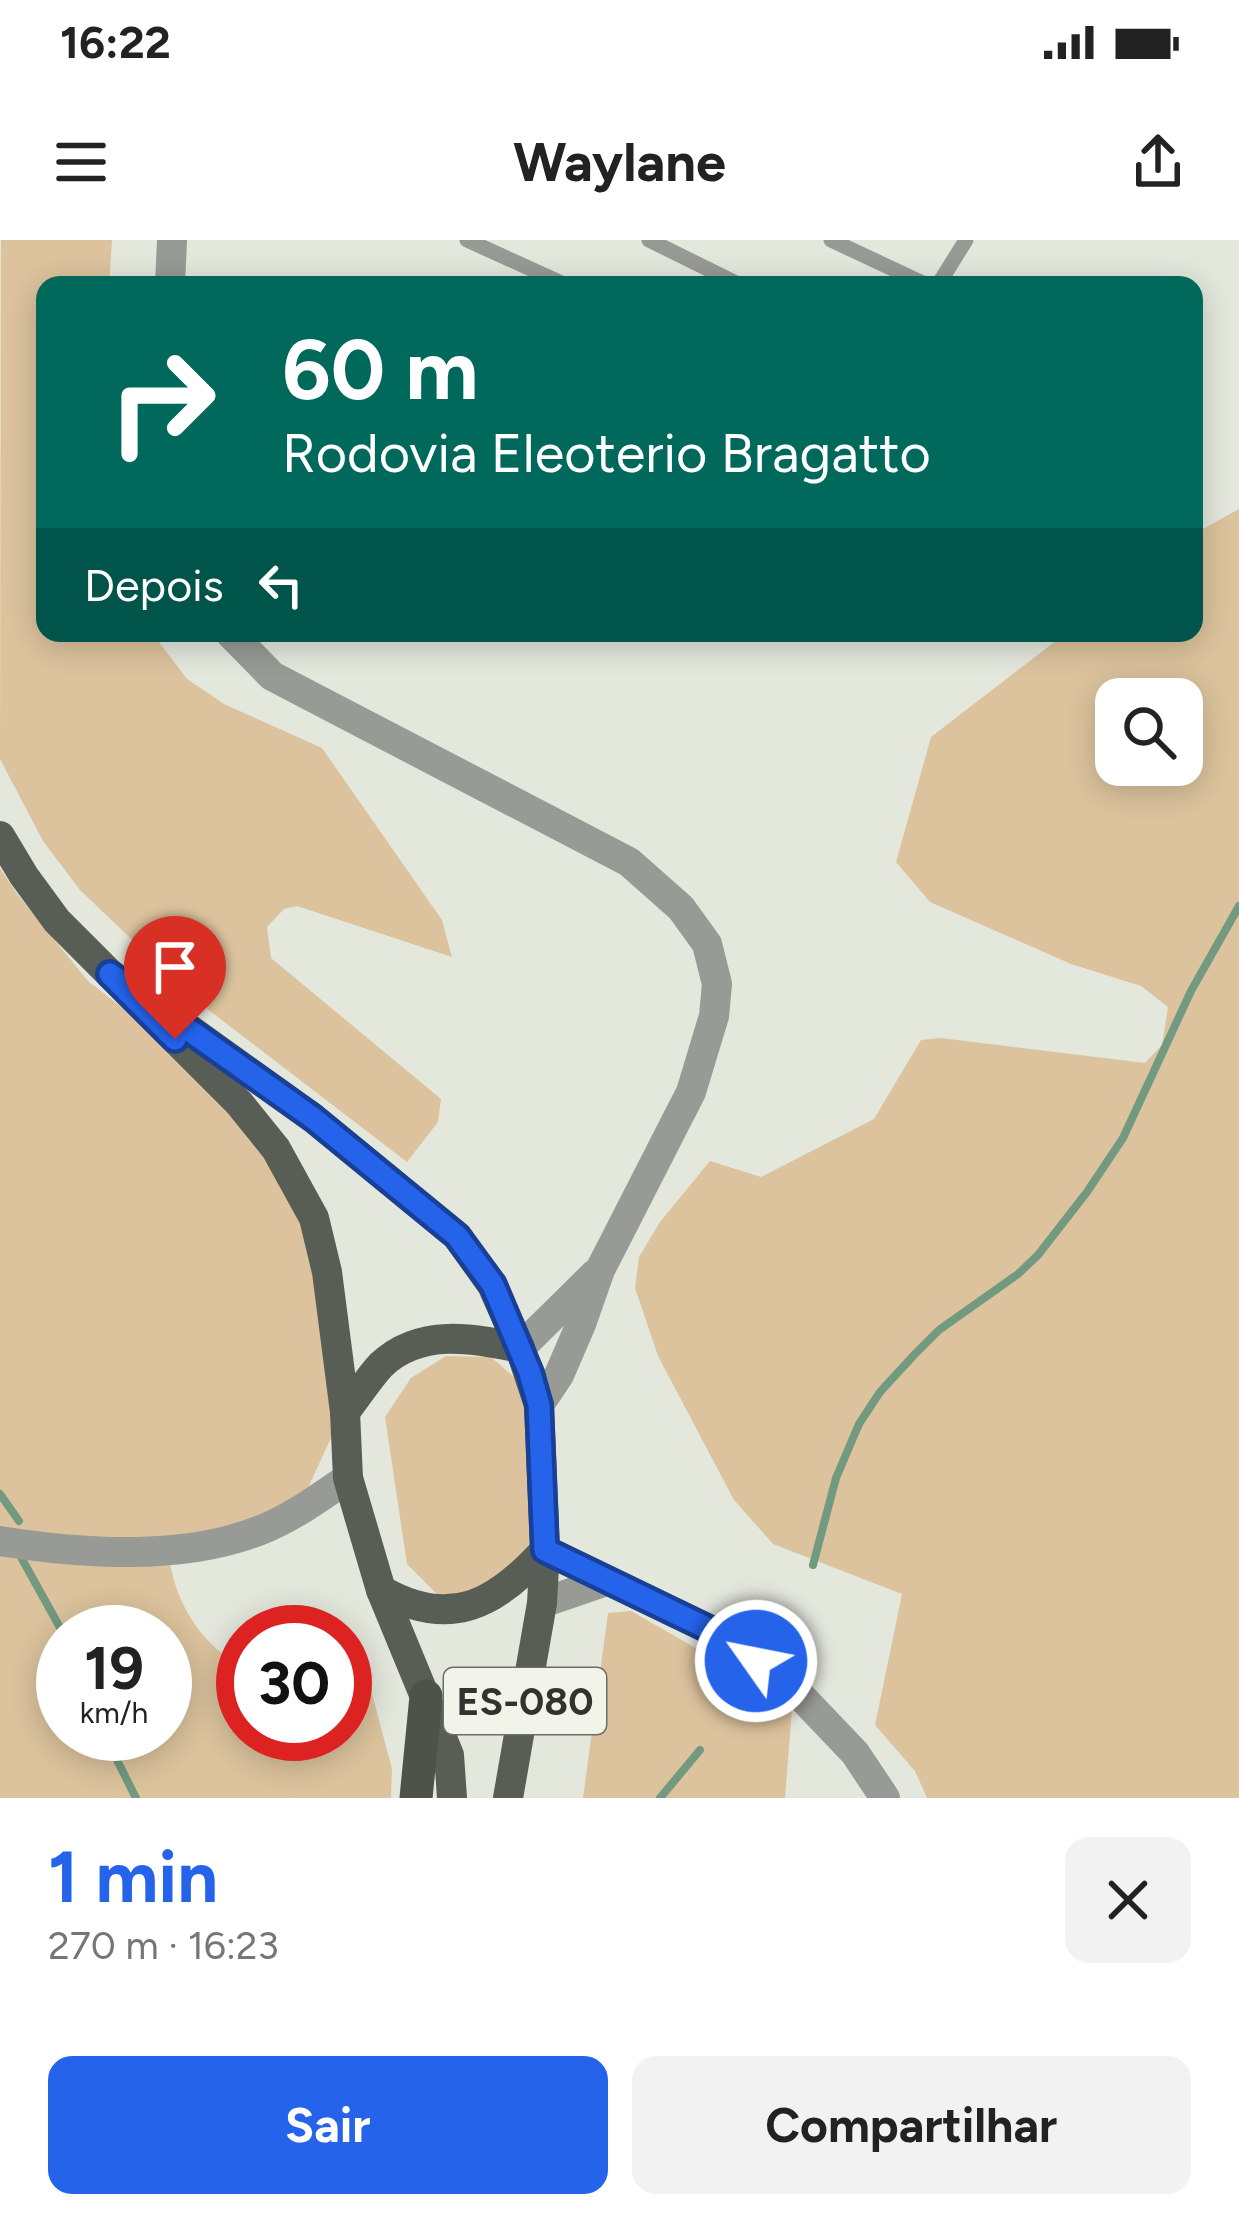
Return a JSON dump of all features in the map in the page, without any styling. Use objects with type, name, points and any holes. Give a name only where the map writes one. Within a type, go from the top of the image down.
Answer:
[{"type":"highway","name":"ES-080","points":[[416,1798],[426,1696]]},
{"type":"main road","name":"ES-080","points":[[0,836],[57,921],[239,1103],[276,1149],[314,1218],[327,1272],[345,1412],[347,1478],[381,1590],[449,1755],[452,1798]]},
{"type":"main road","name":"ES-080","points":[[110,974],[313,1118],[457,1236],[493,1285],[539,1405],[545,1550],[542,1603],[508,1798]]},
{"type":"main road","points":[[345,1412],[381,1366],[423,1342],[451,1338],[520,1348]]},
{"type":"main road","points":[[381,1590],[403,1603],[429,1609],[481,1604],[522,1576],[545,1550]]},
{"type":"street","points":[[170,276],[172,240]]},
{"type":"street","points":[[239,642],[272,676],[628,862],[681,908],[707,944],[717,984],[714,1016],[691,1092],[600,1270],[567,1358],[539,1405]]},
{"type":"street","points":[[520,1348],[600,1270]]},
{"type":"street","points":[[0,1541],[44,1548],[166,1552],[218,1543],[266,1528],[312,1504],[347,1478]]},
{"type":"street","points":[[545,1550],[721,1635],[792,1687],[855,1753],[885,1798]]},
{"type":"street","points":[[542,1603],[606,1581]]},
{"type":"lane","points":[[467,240],[546,276]]},
{"type":"lane","points":[[649,240],[722,276]]},
{"type":"lane","points":[[831,240],[908,276]]},
{"type":"lane","points":[[944,276],[966,240]]},
{"type":"shaded area","points":[[1,240],[112,240],[110,276],[36,276],[36,642],[159,642],[187,679],[224,704],[322,748],[442,920],[452,957],[297,906],[284,909],[267,927],[271,958],[441,1099],[438,1122],[407,1162],[193,998],[80,890],[43,841],[0,759]]},
{"type":"shaded area","points":[[1239,509],[1239,1798],[927,1798],[915,1771],[875,1725],[902,1594],[773,1544],[734,1500],[658,1356],[635,1288],[639,1257],[660,1222],[710,1161],[761,1177],[874,1119],[921,1040],[941,1038],[1145,1063],[1162,1045],[1168,1007],[1141,986],[1071,964],[930,902],[896,862],[931,737],[1054,642],[1203,642],[1203,529]]},
{"type":"shaded area","points":[[0,868],[88,981],[213,1078],[308,1222],[342,1414],[308,1488],[291,1509],[170,1563],[184,1605],[36,1605],[36,1761],[192,1761],[192,1620],[216,1648],[216,1761],[372,1761],[372,1694],[392,1769],[391,1798],[0,1798]]},
{"type":"shaded area","points":[[446,1356],[491,1357],[533,1394],[533,1572],[444,1601],[407,1564],[385,1417],[411,1378]]},
{"type":"shaded area","points":[[631,1611],[760,1685],[792,1709],[785,1798],[583,1798],[608,1613]]},
{"type":"waterway","points":[[813,1565],[836,1478],[859,1424],[880,1392],[939,1330],[1038,1255],[1087,1192],[1123,1138],[1191,991],[1239,906]]},
{"type":"waterway","points":[[0,1494],[19,1521]]},
{"type":"waterway","points":[[22,1559],[47,1605]]},
{"type":"waterway","points":[[660,1798],[700,1750]]},
{"type":"waterway","points":[[118,1761],[136,1798]]},
{"type":"route","points":[[175,1039],[110,974],[313,1118],[457,1236],[493,1285],[539,1405],[545,1550],[721,1635],[756,1661]]}]
